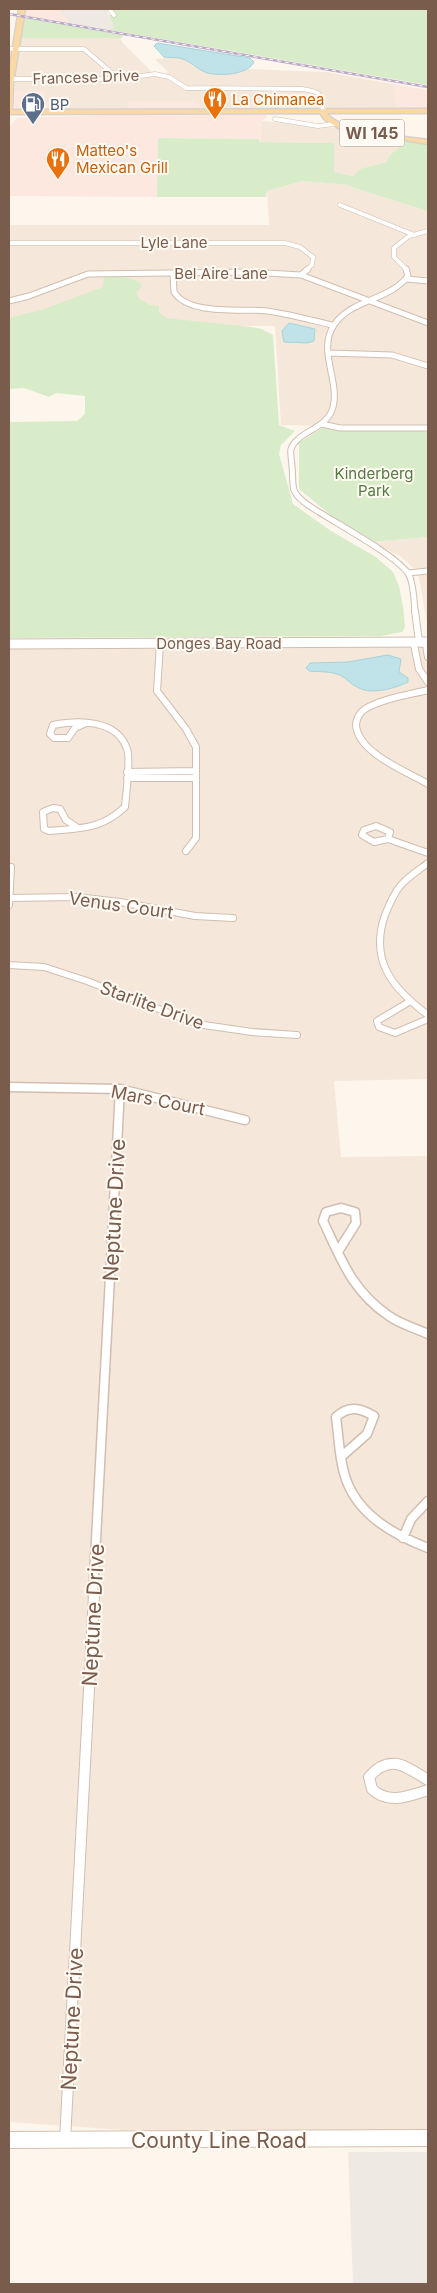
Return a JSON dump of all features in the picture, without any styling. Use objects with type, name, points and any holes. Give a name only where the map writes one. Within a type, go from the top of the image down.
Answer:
[{"type":"main road","points":[[9,111],[12,50],[22,9]]},
{"type":"main road","name":"WI 145","points":[[9,111],[117,113]]},
{"type":"main road","name":"WI 145","points":[[9,111],[23,115],[323,112],[326,118],[334,124],[355,131],[428,142]]},
{"type":"main road","points":[[323,112],[428,112]]},
{"type":"main road","points":[[9,122],[23,115]]},
{"type":"main road","name":"County Line Road","points":[[9,2140],[428,2138]]},
{"type":"street","points":[[109,9],[114,15]]},
{"type":"street","points":[[12,50],[84,49],[119,79]]},
{"type":"street","name":"Francese Drive","points":[[10,82],[119,79],[163,75],[179,85],[196,89],[302,89],[317,91],[321,95],[323,112]]},
{"type":"street","points":[[274,120],[318,126],[334,124]]},
{"type":"street","points":[[340,205],[412,234]]},
{"type":"street","points":[[419,642],[412,580],[408,573],[394,560],[306,504],[294,490],[291,449],[297,440],[322,424],[333,409],[330,353],[327,339],[332,325],[345,313],[367,301],[391,292],[406,279],[408,276],[406,268],[394,257],[394,248],[412,234],[428,231]]},
{"type":"street","name":"Lyle Lane","points":[[9,243],[279,242],[300,247],[313,257],[312,265],[301,275]]},
{"type":"street","points":[[173,273],[172,289],[178,298],[190,304],[207,308],[267,311],[332,325]]},
{"type":"street","name":"Bel Aire Lane","points":[[9,301],[28,297],[66,280],[88,274],[278,273],[301,275],[330,284],[367,301],[428,323]]},
{"type":"street","points":[[406,279],[428,281]]},
{"type":"street","points":[[330,353],[394,355],[414,359],[428,366]]},
{"type":"street","points":[[322,424],[340,428],[428,428]]},
{"type":"street","points":[[408,573],[428,571]]},
{"type":"street","points":[[419,642],[426,645],[428,657]]},
{"type":"street","points":[[419,642],[414,645],[419,669],[428,682]]},
{"type":"street","name":"Donges Bay Road","points":[[9,644],[428,642]]},
{"type":"street","points":[[160,644],[157,691],[186,729],[196,747],[196,838],[186,851]]},
{"type":"street","points":[[428,690],[382,702],[364,710],[356,721],[357,734],[368,749],[428,784]]},
{"type":"street","points":[[78,828],[66,820],[60,809],[53,808],[43,812],[44,829],[49,831],[78,828],[111,820],[125,806],[128,750],[113,731],[102,726],[86,723],[53,725],[50,734],[54,738],[68,738],[75,728],[86,723]]},
{"type":"street","points":[[127,775],[196,775]]},
{"type":"street","points":[[388,839],[428,853]]},
{"type":"street","points":[[428,862],[401,885],[380,925],[378,950],[388,976],[409,1002],[428,1015]]},
{"type":"street","points":[[9,902],[11,867]]},
{"type":"street","name":"Venus Court","points":[[9,902],[76,897],[120,902],[195,916],[233,918]]},
{"type":"street","name":"Starlite Drive","points":[[9,965],[44,967],[87,981],[197,1024],[252,1032],[297,1034]]},
{"type":"street","points":[[409,1002],[381,1017],[377,1021],[379,1028],[395,1033],[428,1019]]},
{"type":"street","name":"Mars Court","points":[[9,1087],[120,1089],[245,1120]]},
{"type":"street","name":"Neptune Drive","points":[[65,2140],[120,1089]]},
{"type":"street","points":[[339,1250],[356,1223],[356,1212],[346,1208],[333,1208],[326,1212],[323,1221],[339,1250],[350,1278],[370,1301],[390,1317],[428,1334]]},
{"type":"street","points":[[342,1456],[356,1446],[368,1432],[373,1424],[374,1416],[363,1410],[352,1408],[342,1410],[336,1417],[342,1456],[347,1481],[360,1504],[380,1524],[403,1538],[428,1548]]},
{"type":"street","points":[[403,1538],[411,1519],[428,1502]]},
{"type":"street","points":[[428,1780],[404,1766],[388,1762],[376,1766],[369,1777],[372,1789],[380,1796],[392,1798],[428,1790]]},
{"type":"shaded area","points":[[26,9],[58,9],[69,23],[25,16]]},
{"type":"shaded area","points":[[58,9],[106,9],[114,27],[110,30],[69,23]]},
{"type":"shaded area","points":[[21,38],[121,38],[122,42],[156,76],[163,76],[168,72],[155,59],[176,57],[189,61],[203,71],[214,74],[248,69],[326,72],[393,84],[398,110],[206,110],[128,102],[129,111],[62,111],[45,102],[45,91],[14,91]]},
{"type":"shaded area","points":[[393,84],[428,90],[428,110],[398,110]]},
{"type":"shaded area","points":[[14,91],[45,91],[45,102],[63,102],[62,111],[15,109]]},
{"type":"shaded area","points":[[193,101],[206,110],[129,111],[128,102]]},
{"type":"shaded area","points":[[146,114],[265,114],[267,117],[262,121],[259,139],[158,138],[157,197],[9,196],[9,127],[17,118]]},
{"type":"shaded area","points":[[262,121],[337,128],[408,140],[390,155],[386,162],[361,169],[354,176],[334,172],[333,143],[259,142]]},
{"type":"shaded area","points":[[303,181],[349,185],[428,211],[428,428],[281,425],[275,326],[9,327],[9,225],[269,225],[267,191]]},
{"type":"shaded area","points":[[428,537],[428,629],[418,572],[400,556],[371,542]]},
{"type":"shaded area","points":[[428,643],[428,1079],[334,1081],[341,1157],[428,1156],[428,2134],[265,2140],[9,2122],[9,644]]},
{"type":"shaded area","points":[[348,2152],[428,2152],[428,2284],[353,2284]]},
{"type":"green space","points":[[110,9],[428,9],[428,85],[110,30],[114,27],[109,15],[117,14]]},
{"type":"green space","points":[[25,18],[123,36],[121,38],[21,38]]},
{"type":"green space","points":[[158,138],[259,139],[259,142],[334,143],[334,172],[353,176],[360,169],[386,162],[390,155],[408,140],[428,143],[428,211],[349,185],[303,181],[267,191],[266,197],[157,197]]},
{"type":"green space","points":[[104,277],[131,279],[140,283],[142,287],[136,292],[138,298],[150,305],[159,306],[159,313],[166,318],[251,327],[262,329],[273,335],[279,425],[295,431],[281,445],[279,454],[293,504],[331,531],[376,557],[393,572],[399,586],[403,607],[405,627],[402,632],[381,636],[9,638],[9,422],[77,421],[85,414],[85,396],[56,393],[49,397],[24,388],[9,389],[9,318],[44,309],[103,287]]},
{"type":"green space","name":"Kinderberg Park","points":[[324,427],[428,429],[428,537],[371,542],[338,521],[299,489],[299,443]]},
{"type":"water","points":[[157,43],[250,58],[254,62],[246,70],[233,74],[207,73],[183,59],[164,57],[154,46]]},
{"type":"water","points":[[289,323],[315,329],[314,341],[307,343],[284,342],[282,331]]},
{"type":"water","points":[[388,655],[401,659],[399,672],[408,678],[408,682],[384,690],[364,690],[356,687],[340,675],[309,671],[306,668],[310,663],[348,662]]},
{"type":"railway","points":[[9,14],[428,87]]},
{"type":"place","name":"La Chimanea","points":[[215,120]]},
{"type":"place","name":"BP","points":[[33,125]]},
{"type":"place","name":"Matteo's Mexican Grill","points":[[58,180]]}]
